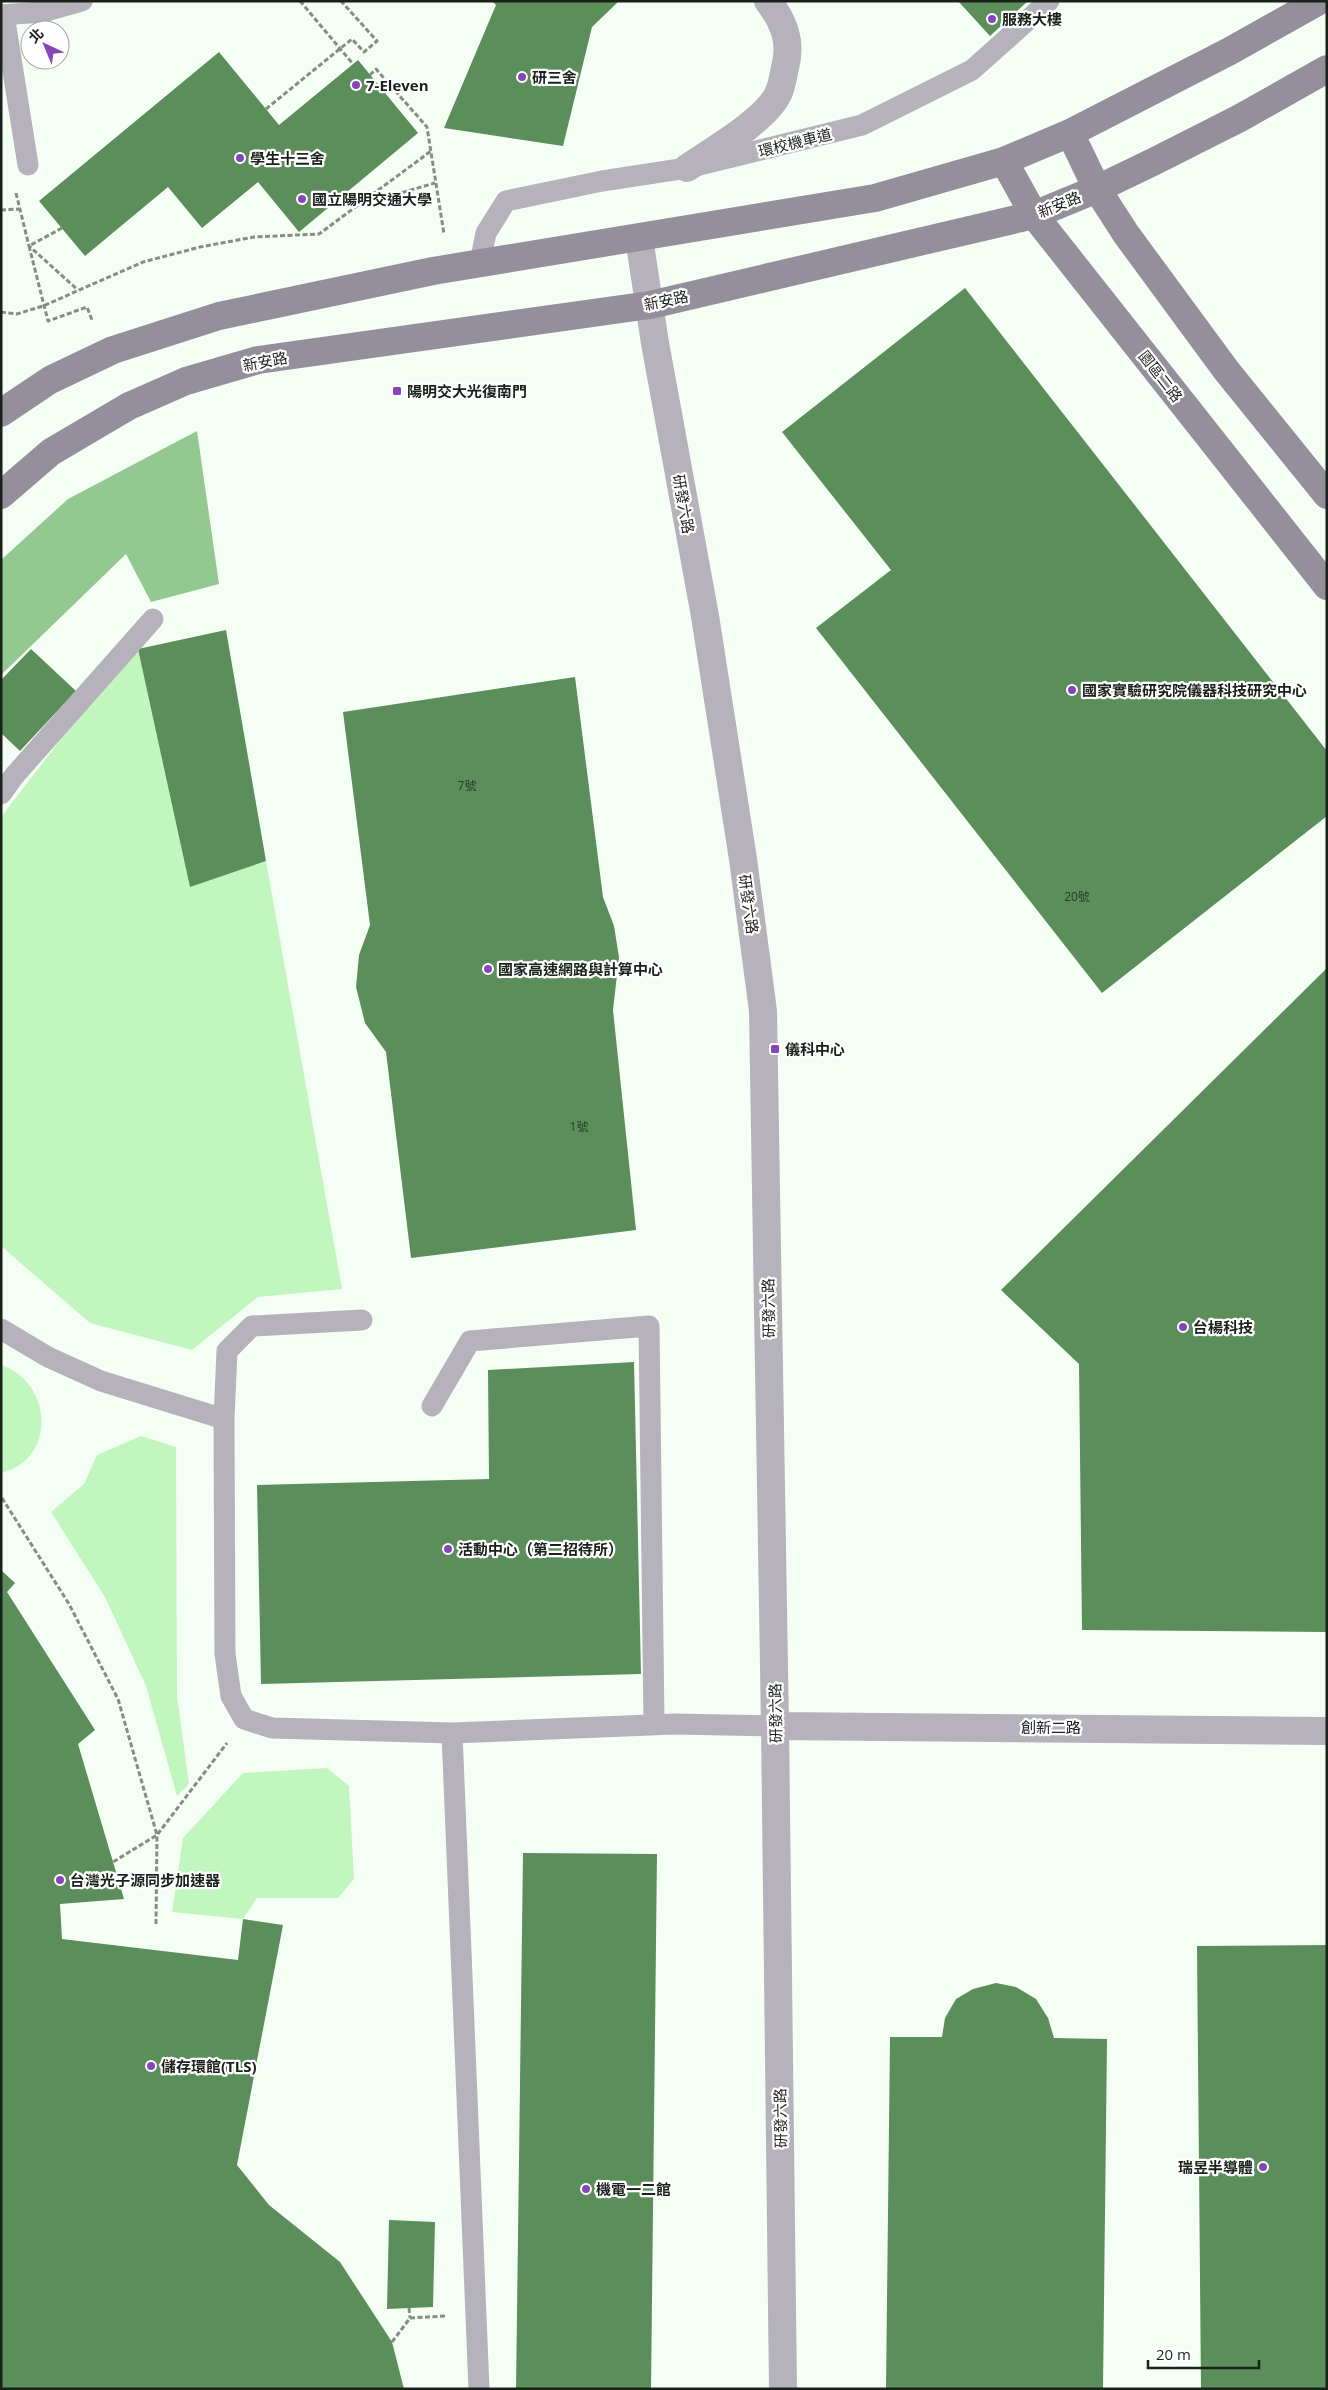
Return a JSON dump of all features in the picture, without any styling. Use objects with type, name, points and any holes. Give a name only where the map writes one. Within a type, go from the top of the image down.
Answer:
[{"type":"street","points":[[688,168],[759,117],[778,94],[788,57],[787,34],[779,16],[768,1]]},
{"type":"street","points":[[1,412],[50,380],[113,350],[210,319],[480,263],[876,198],[1004,161],[1070,133],[1222,55],[1319,1]]},
{"type":"street","name":"新安路","points":[[1,495],[51,452],[129,406],[186,382],[250,363],[650,305],[1034,215],[1097,189],[1240,118],[1327,69]]},
{"type":"street","points":[[1070,133],[1097,189],[1126,234],[1226,370],[1327,495]]},
{"type":"street","name":"園區二路","points":[[1004,161],[1034,215],[1327,586]]},
{"type":"street","name":"研發六路","points":[[639,238],[705,616],[744,869],[763,1011],[775,1726],[783,2389]]},
{"type":"street","name":"創新二路","points":[[775,1726],[1327,1730]]},
{"type":"lane","points":[[28,165],[2,15],[43,12],[82,1]]},
{"type":"lane","name":"環校機車道","points":[[480,263],[486,233],[506,201],[602,181],[688,168],[862,125],[972,70],[1049,1]]},
{"type":"lane","points":[[1,794],[14,776],[153,619]]},
{"type":"lane","points":[[362,1320],[252,1326],[227,1351],[224,1419],[225,1654],[231,1696],[244,1719],[272,1728],[452,1733],[654,1725],[775,1726]]},
{"type":"lane","points":[[432,1406],[470,1341],[649,1326],[654,1725]]},
{"type":"lane","points":[[1,1329],[48,1357],[101,1381],[224,1419]]},
{"type":"lane","points":[[452,1733],[479,2389]]},
{"type":"path","points":[[300,1],[353,64]]},
{"type":"path","points":[[266,109],[352,39],[364,52],[377,42],[341,1]]},
{"type":"path","points":[[370,75],[376,69],[427,127],[444,234]]},
{"type":"path","points":[[1,312],[17,314],[44,306],[143,262],[200,247],[254,237],[319,234],[431,151]]},
{"type":"path","points":[[28,165],[13,182],[48,321],[87,307],[92,320]]},
{"type":"path","points":[[357,206],[435,182]]},
{"type":"path","points":[[1,210],[20,208]]},
{"type":"path","points":[[29,246],[62,228]]},
{"type":"path","points":[[29,246],[78,290]]},
{"type":"path","points":[[2,1498],[69,1604],[118,1699],[157,1835],[156,1924]]},
{"type":"path","points":[[113,1862],[157,1835],[244,1719]]},
{"type":"path","points":[[392,2342],[410,2318],[409,2308]]},
{"type":"path","points":[[410,2318],[476,2315]]},
{"type":"green space","points":[[197,431],[219,584],[151,602],[126,554],[1,675],[1,560],[68,499]]},
{"type":"green space","points":[[138,649],[191,886],[266,861],[342,1289],[258,1297],[192,1350],[90,1323],[1,1246],[1,817],[78,717]]},
{"type":"green space","points":[[1,1365],[18,1374],[31,1387],[39,1403],[42,1420],[39,1438],[32,1453],[19,1465],[1,1473]]},
{"type":"green space","points":[[141,1436],[176,1447],[177,1696],[189,1784],[177,1796],[146,1686],[105,1597],[51,1512],[84,1484],[97,1455]]},
{"type":"green space","points":[[327,1768],[349,1786],[354,1879],[338,1898],[257,1898],[243,1919],[172,1912],[183,1838],[243,1773]]},
{"type":"building","name":"研三舍","points":[[492,1],[619,1],[592,27],[563,146],[444,128],[496,5]]},
{"type":"building","name":"服務大樓","points":[[958,1],[1028,1],[990,36]]},
{"type":"building","name":"學生十三舍","points":[[219,52],[279,125],[358,60],[418,133],[299,232],[258,182],[202,228],[168,187],[85,256],[39,201]]},
{"type":"building","name":"國家實驗研究院儀器科技研究中心","points":[[965,288],[1327,751],[1327,816],[1102,993],[816,628],[891,570],[782,432]]},
{"type":"building","points":[[226,630],[266,861],[190,887],[138,649]]},
{"type":"building","points":[[31,649],[76,691],[20,751],[1,733],[1,680]]},
{"type":"building","name":"國家高速網路與計算中心","points":[[575,677],[603,897],[614,926],[619,957],[613,1010],[636,1230],[411,1258],[386,1052],[365,1023],[356,987],[359,955],[370,925],[343,712]]},
{"type":"building","name":"台楊科技","points":[[1327,968],[1327,1632],[1082,1630],[1079,1364],[1001,1290]]},
{"type":"building","name":"活動中心（第二招待所）","points":[[634,1362],[641,1674],[261,1684],[257,1485],[489,1479],[488,1370]]},
{"type":"building","name":"儲存環館(TLS)","points":[[1,1570],[15,1583],[7,1592],[95,1730],[78,1744],[124,1899],[60,1904],[62,1939],[238,1960],[243,1919],[283,1925],[237,2165],[269,2205],[340,2262],[392,2342],[404,2389],[1,2389]]},
{"type":"building","name":"機電一二館","points":[[523,1853],[657,1854],[651,2389],[516,2389]]},
{"type":"building","name":"瑞昱半導體","points":[[1327,1945],[1327,2389],[1201,2389],[1197,1946]]},
{"type":"building","points":[[996,1983],[1016,1987],[1036,1999],[1048,2018],[1054,2038],[1107,2039],[1103,2389],[886,2389],[890,2037],[942,2037],[945,2018],[956,1999],[973,1989]]},
{"type":"building","points":[[389,2220],[435,2222],[433,2307],[387,2309]]},
{"type":"place","name":"服務大樓","points":[[992,19]]},
{"type":"place","name":"研三舍","points":[[522,77]]},
{"type":"place","name":"7-Eleven","points":[[356,85]]},
{"type":"place","name":"學生十三舍","points":[[240,158]]},
{"type":"place","name":"國立陽明交通大學","points":[[302,199]]},
{"type":"place","name":"陽明交大光復南門","points":[[397,391]]},
{"type":"place","name":"國家實驗研究院儀器科技研究中心","points":[[1072,690]]},
{"type":"place","name":"國家高速網路與計算中心","points":[[488,969]]},
{"type":"place","name":"儀科中心","points":[[775,1049]]},
{"type":"place","name":"台楊科技","points":[[1183,1327]]},
{"type":"place","name":"活動中心（第二招待所）","points":[[448,1549]]},
{"type":"place","name":"台灣光子源同步加速器","points":[[60,1880]]},
{"type":"place","name":"儲存環館(TLS)","points":[[151,2066]]},
{"type":"place","name":"瑞昱半導體","points":[[1263,2167]]},
{"type":"place","name":"機電一二館","points":[[586,2189]]}]
